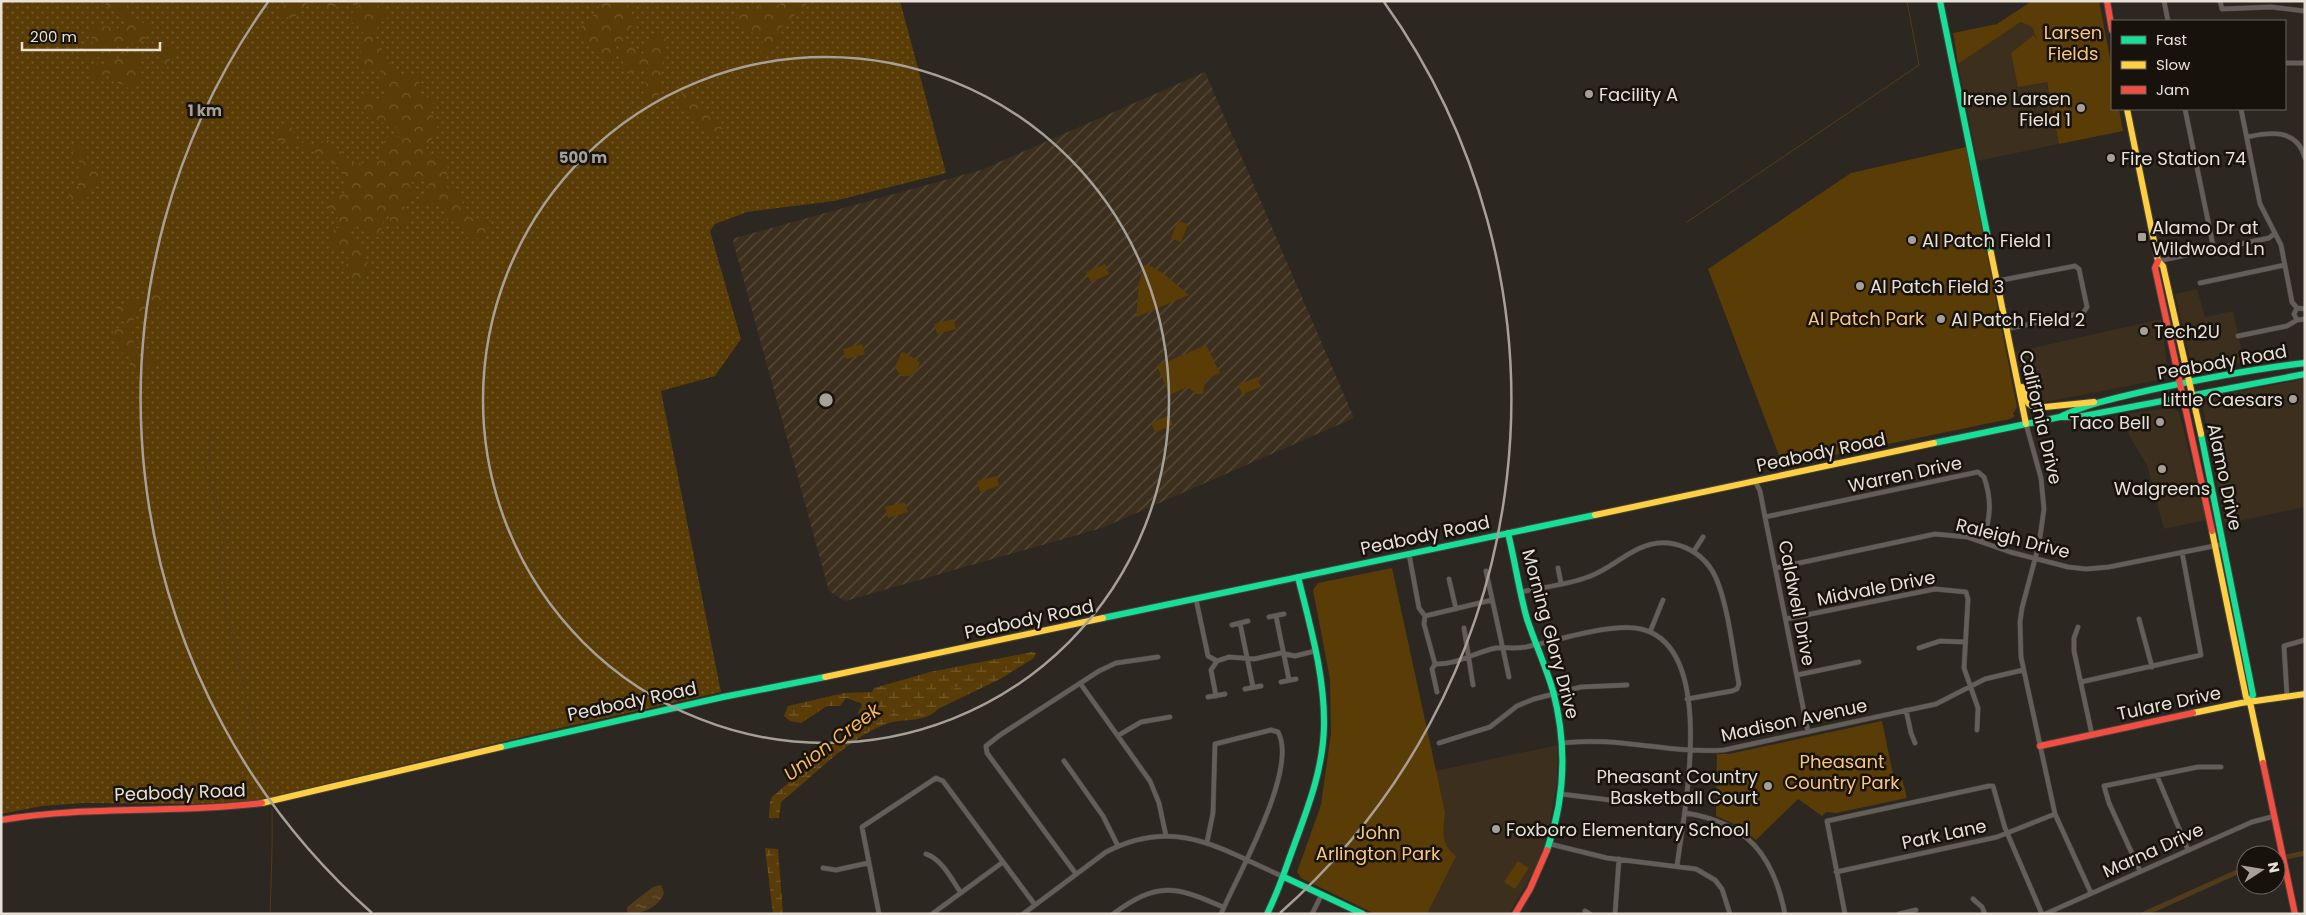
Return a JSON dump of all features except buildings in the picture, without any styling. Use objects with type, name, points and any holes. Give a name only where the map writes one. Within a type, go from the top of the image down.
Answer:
[{"type":"main road","name":"California Drive","points":[[1940,1],[2026,424]]},
{"type":"main road","points":[[2106,1],[2111,25]]},
{"type":"main road","name":"Alamo Drive","points":[[2127,110],[2158,261],[2163,266],[2191,382],[2253,695],[2250,702]]},
{"type":"main road","name":"Alamo Drive","points":[[2158,261],[2155,268],[2184,396],[2245,692],[2250,702],[2295,914]]},
{"type":"main road","points":[[2013,360],[2025,398],[2033,407],[2100,402]]},
{"type":"main road","name":"Peabody Road","points":[[2060,417],[2077,409],[2100,402],[2181,383],[2305,363]]},
{"type":"main road","name":"Peabody Road","points":[[1,820],[76,809],[206,809],[266,803],[611,721],[723,697],[792,685],[854,670],[2060,417],[2078,417],[2305,374]]},
{"type":"main road","name":"Morning Glory Drive","points":[[1508,533],[1521,592],[1553,693],[1562,743],[1561,794],[1550,844],[1531,888],[1515,914]]},
{"type":"main road","points":[[1267,914],[1307,818],[1319,776],[1323,705],[1315,651],[1298,578]]},
{"type":"main road","name":"Tulare Drive","points":[[2040,746],[2250,702],[2305,694]]},
{"type":"main road","points":[[1284,876],[1363,914]]},
{"type":"street","points":[[2164,1],[2168,20]]},
{"type":"street","points":[[2220,1],[2222,9],[2271,7],[2305,11]]},
{"type":"street","points":[[2286,63],[2305,63]]},
{"type":"street","points":[[2185,110],[2214,250]]},
{"type":"street","points":[[2241,110],[2260,204],[2281,244],[2292,302],[2297,308],[2305,310]]},
{"type":"street","points":[[2247,137],[2269,132],[2289,136],[2298,143],[2305,158]]},
{"type":"street","points":[[2158,261],[2269,238],[2275,234]]},
{"type":"street","points":[[2200,283],[2285,265]]},
{"type":"street","points":[[1996,281],[2075,266],[2079,269],[2087,307],[2083,313],[2006,329]]},
{"type":"street","points":[[2297,308],[2294,314],[2297,320]]},
{"type":"street","points":[[2238,336],[2287,326],[2297,320],[2305,319]]},
{"type":"street","name":"California Drive","points":[[2026,424],[2044,496],[2042,532],[2020,622],[2023,670],[2055,814],[2091,893]]},
{"type":"street","name":"Warren Drive","points":[[1766,517],[1978,472],[1984,477],[1990,505],[1990,516],[1982,541]]},
{"type":"street","name":"Caldwell Drive","points":[[1755,481],[1760,491],[1766,517],[1808,732]]},
{"type":"street","name":"Raleigh Drive","points":[[1776,568],[1935,534],[1957,535],[1982,541],[2010,552],[2068,567],[2102,568],[2224,544]]},
{"type":"street","points":[[1694,551],[1703,537]]},
{"type":"street","points":[[1521,592],[1595,575],[1631,552],[1650,544],[1674,543],[1694,551],[1710,567],[1719,584],[1739,684],[1737,689],[1732,691],[1687,699]]},
{"type":"street","points":[[2081,682],[2201,655],[2182,552]]},
{"type":"street","points":[[1409,554],[1419,608],[1425,616],[1424,624],[1434,664],[1432,669],[1437,692]]},
{"type":"street","points":[[1558,568],[1561,583]]},
{"type":"street","points":[[1486,571],[1509,677]]},
{"type":"street","points":[[1449,579],[1456,609]]},
{"type":"street","name":"Midvale Drive","points":[[1786,620],[1935,589],[1954,589],[1966,592],[1968,598],[1964,668],[1978,708],[1977,730]]},
{"type":"street","points":[[1196,599],[1208,656],[1217,661]]},
{"type":"street","points":[[1425,616],[1492,600]]},
{"type":"street","points":[[1650,632],[1663,600]]},
{"type":"street","points":[[1268,617],[1284,614]]},
{"type":"street","points":[[1276,616],[1289,680]]},
{"type":"street","points":[[2139,619],[2152,667]]},
{"type":"street","points":[[1232,625],[1248,621]]},
{"type":"street","points":[[1240,623],[1253,687]]},
{"type":"street","points":[[2078,627],[2074,638],[2074,651],[2092,734]]},
{"type":"street","points":[[1464,628],[1473,685]]},
{"type":"street","points":[[1434,664],[1463,660],[1475,653],[1503,648],[1510,650],[1563,636],[1623,628],[1641,629],[1650,632],[1667,643],[1682,670],[1687,699],[1689,750],[1686,813],[1677,866]]},
{"type":"street","points":[[2288,696],[2284,646],[2305,640]]},
{"type":"street","points":[[1919,648],[1940,641],[1964,642]]},
{"type":"street","points":[[1216,696],[1211,670],[1217,661],[1229,657],[1247,658],[1284,654],[1296,656],[1315,651]]},
{"type":"street","points":[[1076,874],[986,749],[990,741],[1080,683],[1116,663],[1158,657]]},
{"type":"street","points":[[1797,675],[1859,662]]},
{"type":"street","name":"Madison Avenue","points":[[1562,743],[1601,740],[1689,750],[1724,750],[1936,704],[1993,676],[2023,670]]},
{"type":"street","points":[[1281,682],[1296,679]]},
{"type":"street","points":[[1080,683],[1120,735],[1150,780],[1159,803],[1166,836]]},
{"type":"street","points":[[1440,743],[1490,727],[1524,702],[1553,693],[1581,687],[1627,685]]},
{"type":"street","points":[[1245,689],[1261,686]]},
{"type":"street","points":[[1208,697],[1225,694]]},
{"type":"street","points":[[1906,710],[1915,743]]},
{"type":"street","points":[[1120,735],[1148,719],[1170,717]]},
{"type":"street","points":[[1207,842],[1213,813],[1214,744],[1275,730],[1279,733],[1281,740],[1281,771],[1267,813],[1221,914]]},
{"type":"street","points":[[1064,761],[1103,816],[1118,846]]},
{"type":"street","points":[[2140,871],[2109,803],[2104,786],[2198,767],[2221,767]]},
{"type":"street","points":[[2157,776],[2188,850]]},
{"type":"street","points":[[879,914],[863,833],[864,824],[936,778],[943,781],[1035,905]]},
{"type":"street","points":[[1845,914],[1827,821],[1994,786],[2007,834],[2044,914]]},
{"type":"street","points":[[1561,794],[1626,802]]},
{"type":"street","points":[[1686,813],[1724,823],[1737,830],[1754,844],[1774,874],[1785,914]]},
{"type":"street","name":"Park Lane","points":[[1836,872],[2007,834],[2055,814]]},
{"type":"street","name":"Marna Drive","points":[[2044,914],[2252,822],[2275,816]]},
{"type":"street","points":[[1023,914],[1076,874],[1118,846],[1146,838],[1166,836],[1207,842],[1284,876]]},
{"type":"street","points":[[1550,844],[1619,859],[1696,869],[1715,880],[1726,897],[1730,914]]},
{"type":"street","points":[[926,854],[933,856],[961,892]]},
{"type":"street","points":[[1615,914],[1619,859]]},
{"type":"street","points":[[932,914],[1003,862]]},
{"type":"street","points":[[823,868],[836,870],[868,863]]},
{"type":"street","points":[[1113,914],[1137,897],[1164,890],[1191,893],[1223,907]]},
{"type":"street","points":[[1312,914],[1322,894]]},
{"type":"street","points":[[1973,899],[1982,907],[1985,914]]},
{"type":"street","points":[[1899,914],[1916,910]]},
{"type":"street","points":[[1585,911],[1590,914]]},
{"type":"shaded area","points":[[2021,22],[2032,27],[2038,39],[2059,144],[1977,161],[1958,64]]},
{"type":"shaded area","points":[[1205,72],[1354,418],[1102,528],[845,601],[829,591],[733,241],[735,238],[981,170]]},
{"type":"shaded area","points":[[2197,289],[2205,317],[2233,311],[2244,362],[2201,371],[2196,370],[2192,366],[2175,294]]},
{"type":"shaded area","points":[[2161,319],[2168,373],[2164,379],[2040,403],[2033,402],[2015,352]]},
{"type":"shaded area","points":[[2305,379],[2305,507],[2225,524],[2202,403],[2206,398]]},
{"type":"shaded area","points":[[2172,408],[2179,412],[2206,520],[2164,529],[2147,465],[2130,437],[2121,414]]},
{"type":"shaded area","name":"Foxboro Elementary School","points":[[1558,745],[1557,783],[1547,837],[1535,870],[1509,914],[1427,914],[1455,857],[1447,850],[1443,840],[1445,812],[1435,771]]},
{"type":"green space","points":[[1,1],[900,1],[946,173],[834,201],[747,212],[715,224],[710,231],[741,339],[715,376],[661,391],[721,692],[254,801],[195,804],[84,803],[42,806],[1,814]]},
{"type":"green space","points":[[107,1],[126,1],[128,4],[127,13],[140,22],[150,24],[147,37],[137,44],[130,42],[117,47],[117,59],[128,50],[141,53],[138,70],[143,81],[130,89],[113,80],[113,74],[106,73],[96,80],[86,73],[95,63],[106,66],[107,46],[97,58],[81,59],[76,54],[79,45],[93,45],[90,29],[96,25],[120,29],[127,23],[119,11],[105,6]]},
{"type":"green space","points":[[293,1],[309,1],[293,19],[280,15],[281,6]]},
{"type":"green space","points":[[315,1],[374,1],[374,5],[391,15],[379,24],[375,37],[396,74],[420,77],[419,93],[436,98],[430,109],[438,129],[425,150],[448,163],[446,187],[462,197],[464,217],[491,220],[484,238],[468,238],[455,221],[448,222],[441,202],[420,205],[430,182],[424,175],[409,184],[415,196],[403,205],[413,219],[392,228],[387,209],[379,237],[365,235],[366,222],[347,232],[363,248],[370,271],[358,281],[342,271],[349,261],[344,247],[332,251],[331,232],[341,226],[336,214],[323,202],[340,191],[345,195],[345,179],[340,170],[324,157],[303,148],[272,139],[280,126],[291,125],[296,140],[318,146],[327,139],[354,164],[383,160],[378,152],[387,137],[400,137],[397,128],[365,116],[359,104],[364,93],[386,103],[387,91],[375,81],[384,75],[377,68],[363,71],[358,62],[363,36],[362,28],[351,22],[349,16],[361,4],[324,8]]},
{"type":"green space","points":[[602,1],[630,1],[628,5],[636,21],[624,36],[642,56],[651,33],[666,37],[657,105],[642,98],[649,68],[625,74],[617,42],[611,65],[574,33],[598,11]]},
{"type":"green space","points":[[759,1],[774,1],[775,8],[784,1],[804,1],[806,5],[781,27],[782,42],[759,57],[763,40],[738,23],[735,9],[760,9]]},
{"type":"green space","name":"Larsen Fields","points":[[2032,1],[2099,1],[2111,63],[2111,110],[2119,110],[2123,131],[2059,144],[2047,82],[2018,87],[2011,53],[2034,35],[2038,41],[2032,27],[2021,22],[1958,64],[1953,33],[1997,24]]},
{"type":"green space","points":[[170,43],[176,49],[164,73],[159,66],[165,59],[158,49]]},
{"type":"green space","points":[[685,90],[723,128],[710,136],[675,103]]},
{"type":"green space","points":[[75,144],[86,147],[88,163],[103,177],[87,198],[68,203],[69,192],[81,191],[76,182],[83,165],[71,154]]},
{"type":"green space","name":"Al Patch Park","points":[[1966,147],[2017,407],[2013,414],[2015,416],[2010,419],[1786,465],[1781,461],[1708,269],[1851,173]]},
{"type":"green space","points":[[1178,221],[1188,224],[1181,242],[1171,238]]},
{"type":"green space","points":[[1105,264],[1109,274],[1091,282],[1086,272]]},
{"type":"green space","points":[[1147,264],[1164,274],[1189,295],[1136,317],[1139,283],[1144,266]]},
{"type":"green space","points":[[159,283],[163,303],[146,316],[136,309],[132,328],[135,345],[155,362],[140,374],[130,365],[128,353],[121,353],[113,332],[128,320],[116,314],[118,305],[143,299],[148,286]]},
{"type":"green space","points":[[953,319],[956,329],[937,334],[934,324]]},
{"type":"green space","points":[[862,344],[865,354],[846,359],[843,349]]},
{"type":"green space","points":[[1206,345],[1220,373],[1205,380],[1203,394],[1197,394],[1187,387],[1170,395],[1157,366]]},
{"type":"green space","points":[[904,352],[920,362],[916,371],[908,376],[901,376],[895,367],[901,353]]},
{"type":"green space","points":[[1257,377],[1261,387],[1242,394],[1238,385]]},
{"type":"green space","points":[[1169,415],[1173,425],[1155,432],[1151,423]]},
{"type":"green space","points":[[997,476],[999,486],[980,492],[977,481]]},
{"type":"green space","points":[[905,502],[908,512],[888,518],[885,507]]},
{"type":"green space","name":"John Arlington Park","points":[[1392,568],[1445,812],[1445,841],[1456,856],[1427,914],[1375,914],[1301,878],[1297,872],[1321,805],[1331,733],[1330,679],[1313,590],[1318,583]]},
{"type":"green space","points":[[1032,652],[1036,653],[1034,658],[1000,679],[938,709],[933,714],[920,719],[897,721],[883,725],[856,740],[781,802],[779,818],[769,818],[772,797],[860,721],[858,712],[862,706],[861,703],[846,698],[840,706],[827,706],[801,723],[790,721],[784,716],[788,706],[844,693],[872,692],[874,688],[930,672]]},
{"type":"green space","name":"Pheasant Country Park","points":[[1882,721],[1894,779],[1902,778],[1907,798],[1836,813],[1826,812],[1822,816],[1798,799],[1756,840],[1736,825],[1716,816],[1717,754],[1729,754]]},
{"type":"green space","points":[[765,848],[778,849],[783,914],[773,914]]},
{"type":"green space","points":[[1518,861],[1529,868],[1515,889],[1504,882]]},
{"type":"water","points":[[661,885],[664,893],[658,903],[644,911],[627,914],[627,907],[653,887]]},
{"type":"waterway","points":[[1687,222],[1919,65],[1907,1]]},
{"type":"waterway","points":[[211,431],[209,462],[206,462],[206,466],[226,532],[219,558],[220,574],[225,587],[224,609],[235,640],[238,664],[255,732],[253,735],[266,764],[271,796]]},
{"type":"waterway","name":"Union Creek","points":[[772,820],[771,806],[775,800],[873,724],[896,711],[913,707],[920,708],[933,696],[1007,669]]},
{"type":"waterway","points":[[270,914],[272,809]]},
{"type":"waterway","name":"Union Creek","points":[[772,851],[776,914]]},
{"type":"waterway","points":[[2286,857],[2305,853]]},
{"type":"waterway","points":[[2144,914],[2236,873]]},
{"type":"traffic: fast","points":[[1940,1],[1991,253]]},
{"type":"traffic: fast","points":[[2062,416],[2094,404],[2150,390],[2266,368],[2305,363]]},
{"type":"traffic: fast","points":[[1934,443],[2060,417],[2078,417],[2305,374]]},
{"type":"traffic: fast","points":[[2201,434],[2253,695],[2250,702]]},
{"type":"traffic: fast","points":[[1103,618],[1595,515]]},
{"type":"traffic: fast","points":[[1508,533],[1524,608],[1553,691],[1558,711],[1562,771],[1558,811],[1547,850]]},
{"type":"traffic: fast","points":[[1267,914],[1280,884],[1311,797],[1323,744],[1324,707],[1322,689],[1312,632],[1298,577]]},
{"type":"traffic: fast","points":[[501,747],[723,697],[825,677]]},
{"type":"traffic: fast","points":[[1284,877],[1363,914]]},
{"type":"traffic: slow","points":[[2127,110],[2158,261],[2163,266],[2201,434]]},
{"type":"traffic: slow","points":[[1991,253],[2026,424]]},
{"type":"traffic: slow","points":[[2022,387],[2028,403],[2035,408],[2094,402]]},
{"type":"traffic: slow","points":[[1595,515],[1934,443]]},
{"type":"traffic: slow","points":[[2212,531],[2246,697],[2250,702],[2263,763]]},
{"type":"traffic: slow","points":[[825,677],[1103,618]]},
{"type":"traffic: slow","points":[[2193,713],[2241,703],[2305,694]]},
{"type":"traffic: slow","points":[[262,803],[501,747]]},
{"type":"traffic: jam","points":[[2107,1],[2111,24]]},
{"type":"traffic: jam","points":[[2158,261],[2155,268],[2212,531]]},
{"type":"traffic: jam","points":[[2040,746],[2193,713]]},
{"type":"traffic: jam","points":[[2263,763],[2295,914]]},
{"type":"traffic: jam","points":[[1,820],[34,815],[197,808],[262,803]]},
{"type":"traffic: jam","points":[[1515,914],[1530,889],[1547,850]]},
{"type":"place","name":"Facility A","points":[[1589,94]]},
{"type":"place","name":"Irene Larsen Field 1","points":[[2081,108]]},
{"type":"place","name":"Fire Station 74","points":[[2111,158]]},
{"type":"place","name":"Alamo Dr at Wildwood Ln","points":[[2142,237]]},
{"type":"place","name":"Al Patch Field 1","points":[[1912,240]]},
{"type":"place","name":"Al Patch Field 3","points":[[1860,286]]},
{"type":"place","name":"Al Patch Field 2","points":[[1941,319]]},
{"type":"place","name":"Tech2U","points":[[2144,331]]},
{"type":"place","name":"Little Caesars","points":[[2293,399]]},
{"type":"place","name":"Taco Bell","points":[[2160,422]]},
{"type":"place","name":"Walgreens","points":[[2162,469]]},
{"type":"place","name":"Pheasant Country Basketball Court","points":[[1768,786]]},
{"type":"place","name":"Foxboro Elementary School","points":[[1496,829]]}]
